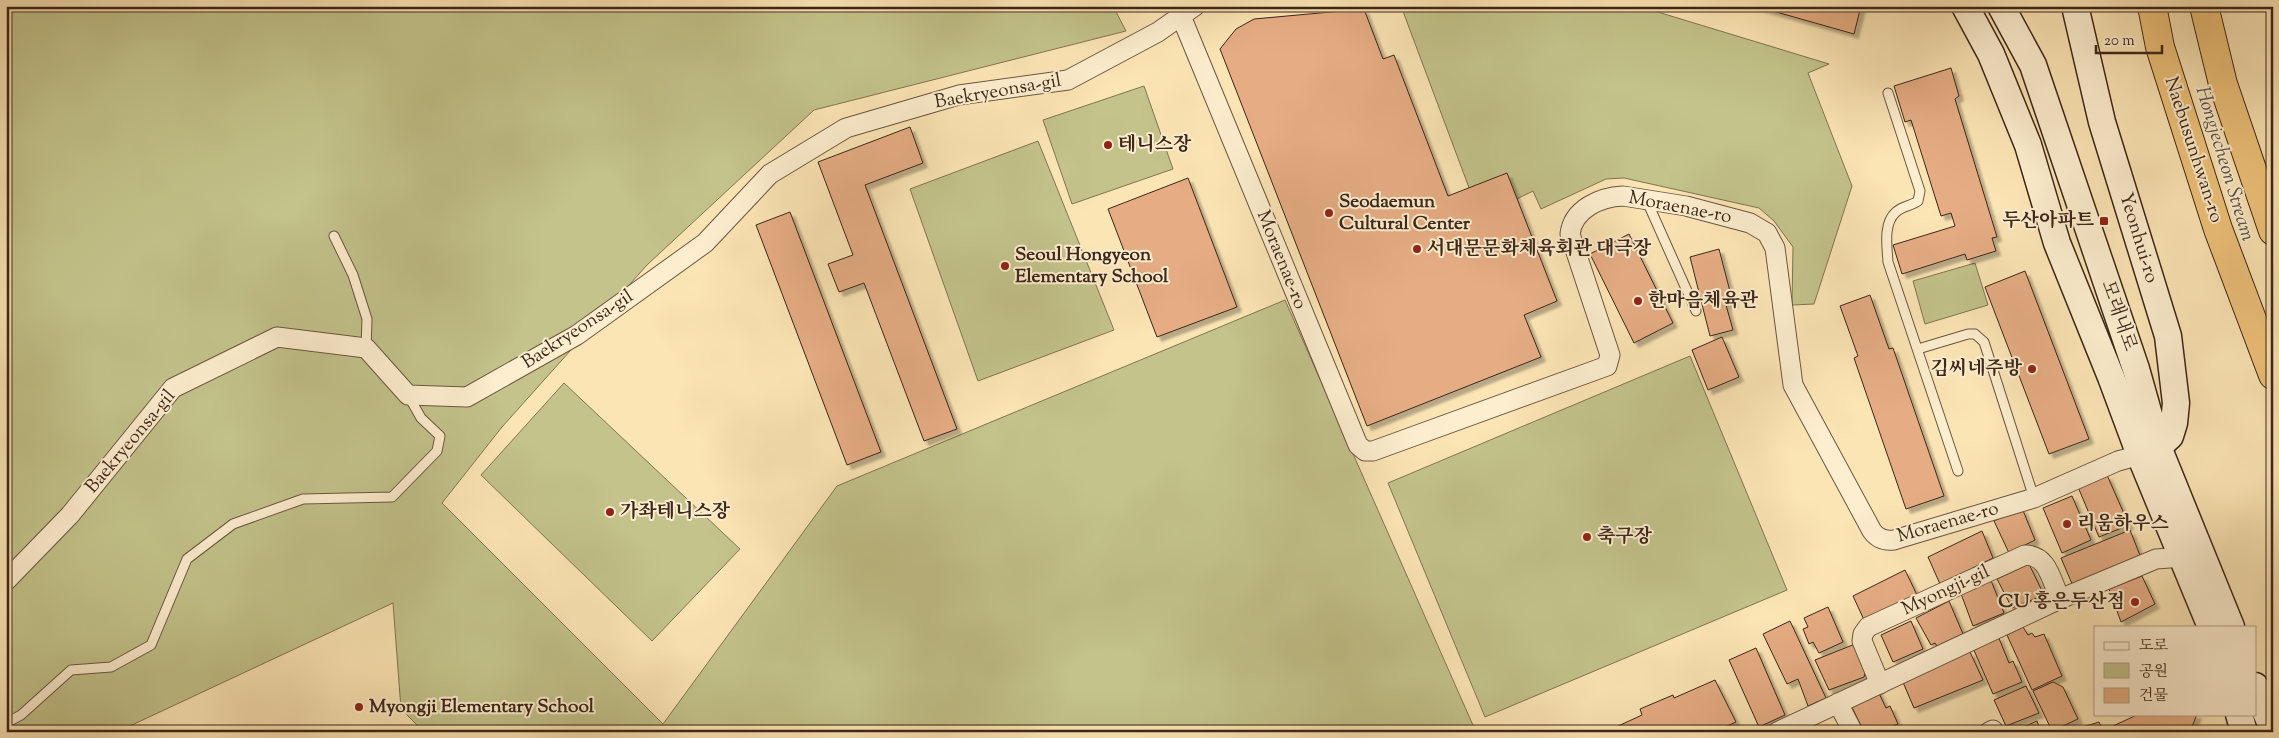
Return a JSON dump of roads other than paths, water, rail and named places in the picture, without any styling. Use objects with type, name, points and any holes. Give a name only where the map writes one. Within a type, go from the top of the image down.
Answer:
[{"type":"highway","name":"Naebusunhwan-ro","points":[[2152,6],[2160,47],[2216,220],[2273,375]]},
{"type":"highway","points":[[2204,6],[2223,84],[2273,231]]},
{"type":"main road","points":[[1965,6],[1991,54],[2028,146],[2058,243],[2108,369],[2149,451],[2183,557],[2211,626]]},
{"type":"main road","name":"모래내로","points":[[2002,6],[2033,65],[2136,369],[2149,451],[2231,626]]},
{"type":"main road","name":"Yeonhui-ro","points":[[2075,6],[2102,122],[2168,336],[2176,403],[2174,423],[2170,436],[2149,451]]},
{"type":"main road","points":[[2127,345],[2138,355],[2151,357],[2161,351],[2168,336]]},
{"type":"main road","points":[[2256,688],[2273,729]]},
{"type":"main road","points":[[2240,716],[2244,732]]},
{"type":"street","name":"Moraenae-ro","points":[[1188,11],[1358,446],[1365,451],[1382,448],[1607,366],[1610,355],[1570,234],[1571,227],[1578,214],[1584,209],[1611,197],[1629,196],[1724,216],[1755,225],[1767,233],[1775,248],[1793,385],[1875,535],[1885,540],[1894,540],[2034,498],[2118,461],[2149,451]]},
{"type":"street","name":"Baekryeonsa-gil","points":[[408,395],[467,397],[576,335],[705,243],[770,174],[846,128],[959,95],[1068,80],[1158,32],[1188,11]]},
{"type":"street","name":"Baekryeonsa-gil","points":[[6,581],[70,515],[173,388],[277,337],[366,348]]},
{"type":"street","points":[[366,348],[408,395]]},
{"type":"street","name":"Myongji-gil","points":[[1880,684],[1862,641],[1865,630],[1877,623],[2026,555],[2035,555],[2042,560],[2060,599]]},
{"type":"street","points":[[1777,732],[2060,599],[2156,559],[2183,557]]},
{"type":"street","points":[[1838,703],[1853,732]]},
{"type":"street","points":[[1989,732],[1993,730],[1994,732]]},
{"type":"lane","points":[[1888,93],[1920,190],[1918,201],[1896,212],[1887,235],[1888,262],[1958,470]]},
{"type":"lane","points":[[1646,199],[1696,311]]},
{"type":"lane","points":[[334,236],[353,275],[367,320],[366,348]]},
{"type":"lane","points":[[1918,348],[1968,334],[1974,334],[1984,342],[2034,498]]},
{"type":"lane","points":[[6,723],[21,715],[71,670],[111,667],[151,645],[187,559],[233,524],[303,499],[392,497],[437,452],[440,436],[422,418],[408,395]]},
{"type":"place","name":"테니스장","points":[[1108,145]]},
{"type":"place","name":"Seodaemun Cultural Center","points":[[1329,213]]},
{"type":"place","name":"두산아파트","points":[[2104,221]]},
{"type":"place","name":"서대문문화체육회관 대극장","points":[[1417,249]]},
{"type":"place","name":"Seoul Hongyeon Elementary School","points":[[1005,266]]},
{"type":"place","name":"한마음체육관","points":[[1638,301]]},
{"type":"place","name":"김씨네주방","points":[[2032,369]]},
{"type":"place","name":"가좌테니스장","points":[[610,512]]},
{"type":"place","name":"리움하우스","points":[[2067,524]]},
{"type":"place","name":"축구장","points":[[1587,537]]},
{"type":"place","name":"CU 홍은두산점","points":[[2135,602]]},
{"type":"place","name":"Myongji Elementary School","points":[[359,707]]},
{"type":"water label","name":"Hongjecheon Stream","points":[[2224,164]]}]
